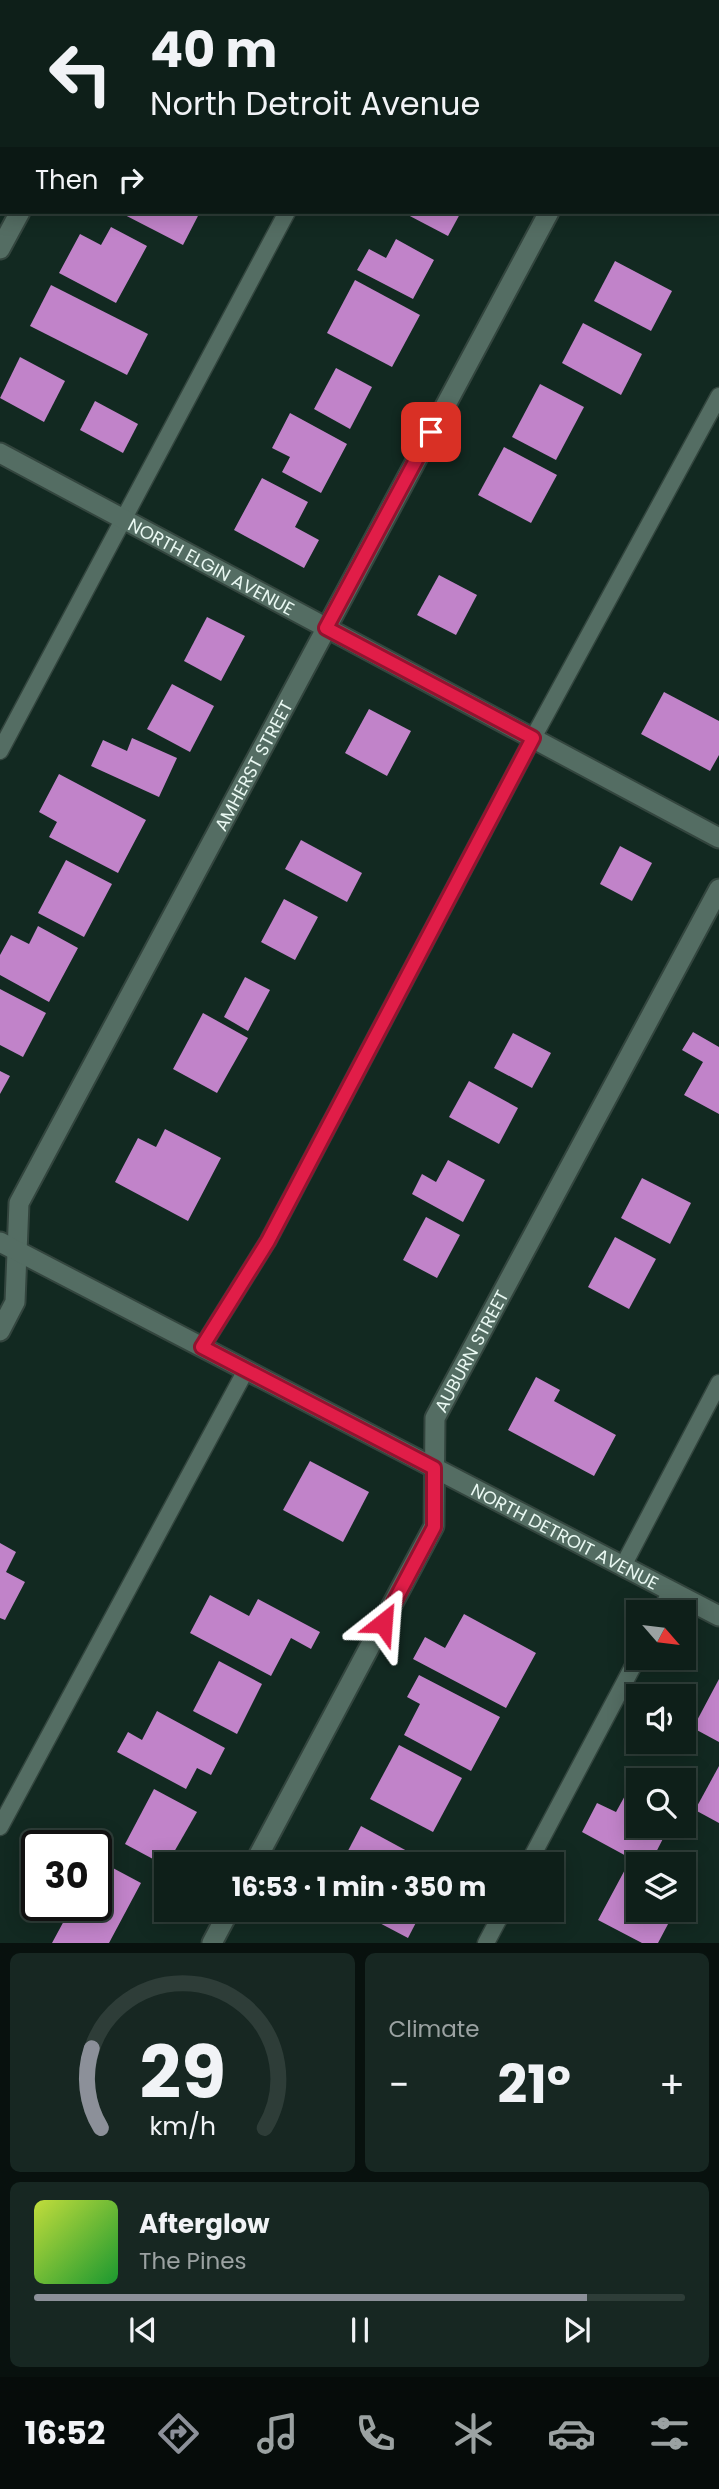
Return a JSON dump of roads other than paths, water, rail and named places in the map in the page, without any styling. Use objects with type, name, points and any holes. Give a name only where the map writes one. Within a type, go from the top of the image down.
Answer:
[{"type":"street","points":[[0,249],[19,214]]},
{"type":"street","name":"AMHERST STREET","points":[[0,1331],[15,1302],[8,1246],[19,1203],[548,214]]},
{"type":"street","name":"NORTH ELGIN AVENUE","points":[[0,453],[719,838]]},
{"type":"street","name":"AUBURN STREET","points":[[260,1852],[434,1527],[435,1418],[719,889]]},
{"type":"street","name":"NORTH DETROIT AVENUE","points":[[8,1246],[719,1616]]},
{"type":"street","points":[[212,1943],[223,1922]]},
{"type":"lane","points":[[0,751],[286,214]]},
{"type":"lane","points":[[202,1347],[268,1241],[533,738],[719,396]]},
{"type":"lane","points":[[0,1827],[246,1370]]},
{"type":"lane","points":[[623,1566],[719,1383]]},
{"type":"lane","points":[[666,1600],[671,1591]]},
{"type":"lane","points":[[534,1852],[631,1670]]},
{"type":"lane","points":[[486,1943],[497,1922]]}]
